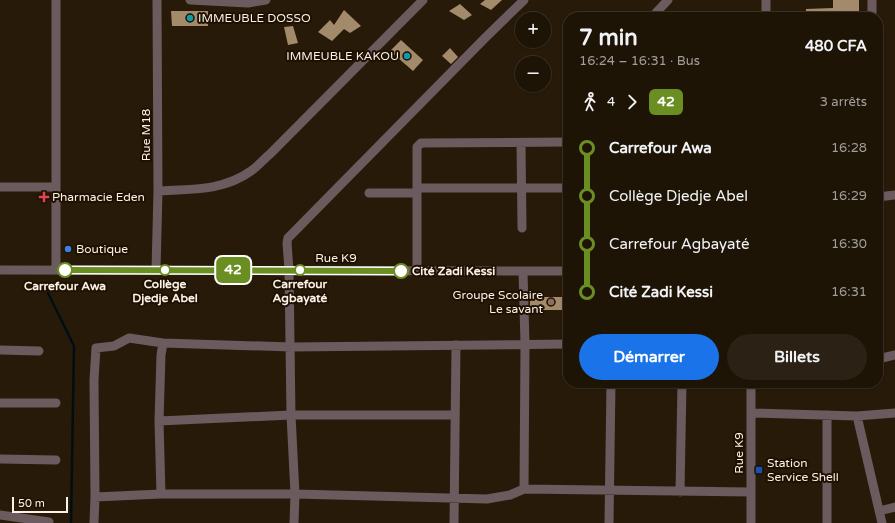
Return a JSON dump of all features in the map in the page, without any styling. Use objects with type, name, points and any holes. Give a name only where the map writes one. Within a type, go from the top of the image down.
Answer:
[{"type":"street","points":[[56,0],[56,270]]},
{"type":"street","name":"Rue M18","points":[[156,270],[158,191],[157,0]]},
{"type":"street","points":[[190,0],[248,3],[266,0]]},
{"type":"street","points":[[158,191],[212,188],[234,181],[252,170],[270,154],[423,0]]},
{"type":"street","points":[[294,523],[295,494],[291,415],[289,270],[286,243],[288,238],[524,0]]},
{"type":"street","points":[[657,12],[668,0]]},
{"type":"street","points":[[766,0],[766,12]]},
{"type":"street","points":[[872,0],[872,12]]},
{"type":"street","points":[[417,271],[417,147],[421,143],[563,142]]},
{"type":"street","points":[[521,143],[522,228]]},
{"type":"street","points":[[0,187],[55,188]]},
{"type":"street","points":[[369,193],[563,188]]},
{"type":"street","points":[[883,196],[895,195]]},
{"type":"street","name":"Rue K9","points":[[0,270],[563,271]]},
{"type":"street","points":[[522,271],[524,344],[524,489]]},
{"type":"street","points":[[94,523],[94,380],[96,348],[114,346],[129,338],[163,343],[290,347],[563,344]]},
{"type":"street","points":[[161,494],[159,421],[160,362],[163,343]]},
{"type":"street","points":[[454,523],[456,345]]},
{"type":"street","points":[[0,350],[39,351]]},
{"type":"street","points":[[883,358],[895,356]]},
{"type":"street","points":[[609,523],[611,388]]},
{"type":"street","points":[[680,492],[682,388]]},
{"type":"street","name":"Rue K9","points":[[751,388],[751,523]]},
{"type":"street","points":[[0,403],[56,403]]},
{"type":"street","points":[[751,413],[857,416],[895,413]]},
{"type":"street","points":[[827,414],[827,523]]},
{"type":"street","points":[[159,421],[291,415],[455,415]]},
{"type":"street","points":[[857,416],[882,523]]},
{"type":"street","points":[[0,459],[56,460]]},
{"type":"street","points":[[95,497],[161,494],[295,494],[454,499],[496,498],[510,495],[524,489],[751,492]]},
{"type":"street","points":[[879,511],[895,507]]},
{"type":"street","points":[[0,515],[49,522]]},
{"type":"building","points":[[485,0],[502,0],[491,10],[480,4]]},
{"type":"building","points":[[833,0],[859,0],[859,12],[806,12],[806,9],[833,8]]},
{"type":"building","points":[[460,4],[472,15],[464,20],[449,11]]},
{"type":"building","points":[[344,10],[361,26],[350,33],[344,29],[332,41],[318,32],[330,20],[334,25]]},
{"type":"building","name":"IMMEUBLE DOSSO","points":[[171,11],[208,11],[208,26],[172,26]]},
{"type":"building","points":[[293,26],[298,43],[288,45],[284,27]]},
{"type":"building","name":"IMMEUBLE KAKOU","points":[[401,40],[423,60],[413,71],[390,51]]},
{"type":"building","points":[[450,48],[458,57],[451,64],[442,56]]},
{"type":"building","points":[[530,297],[563,297],[563,310],[530,310]]},
{"type":"waterway","points":[[48,293],[74,346],[71,523]]},
{"type":"bus line","name":"42","points":[[65,270],[401,271]]},
{"type":"place","name":"IMMEUBLE DOSSO","points":[[190,18]]},
{"type":"place","name":"IMMEUBLE KAKOU","points":[[407,56]]},
{"type":"place","name":"Pharmacie Eden","points":[[44,197]]},
{"type":"place","name":"Boutique","points":[[68,249]]},
{"type":"place","name":"Carrefour Awa","points":[[65,270]]},
{"type":"place","name":"Collège Djedje Abel","points":[[165,270]]},
{"type":"place","name":"Carrefour Agbayaté","points":[[300,270]]},
{"type":"place","name":"Cité Zadi Kessi","points":[[401,271]]},
{"type":"place","name":"Groupe Scolaire Le savant","points":[[551,302]]},
{"type":"place","name":"Station Service Shell","points":[[759,470]]}]
